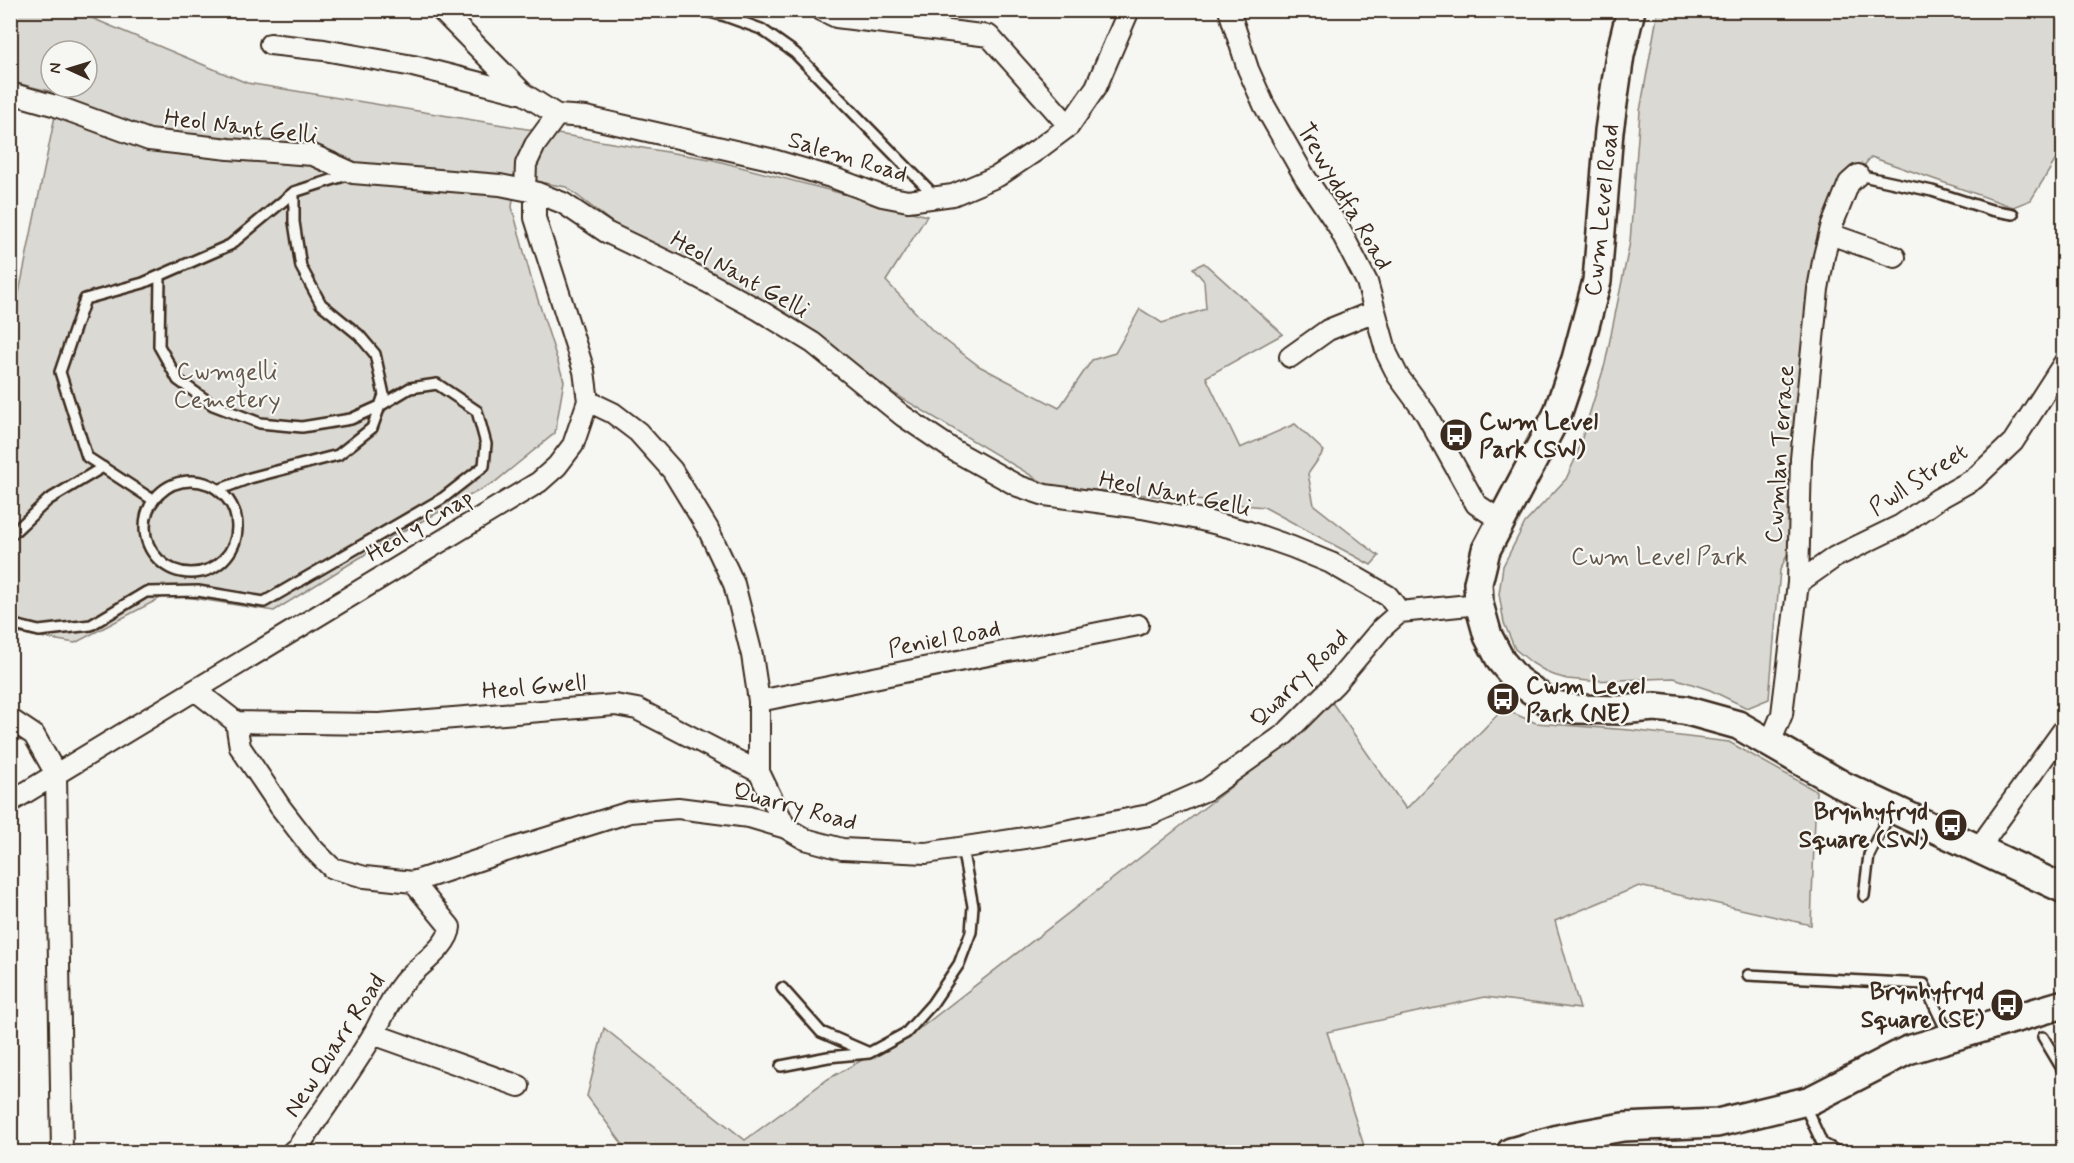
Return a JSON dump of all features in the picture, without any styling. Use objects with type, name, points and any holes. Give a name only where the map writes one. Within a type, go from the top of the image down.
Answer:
[{"type":"street","points":[[441,10],[524,93],[560,118]]},
{"type":"street","points":[[821,10],[836,17],[989,36],[1069,126]]},
{"type":"street","name":"Salem Road","points":[[560,118],[770,159],[834,178],[882,196],[908,201],[937,198],[952,195],[998,176],[1069,126],[1096,87],[1130,10]]},
{"type":"street","name":"Trewyddfa Road","points":[[1229,10],[1248,69],[1264,105],[1305,177],[1338,226],[1367,282],[1387,354],[1398,376],[1426,414],[1476,504],[1500,520]]},
{"type":"street","name":"Cwm Level Road","points":[[1631,10],[1620,54],[1609,131],[1597,281],[1576,359],[1557,415],[1486,550],[1478,583],[1479,604],[1488,636],[1501,661],[1517,680],[1551,704],[1576,709],[1620,710],[1655,707],[1684,710],[1738,724],[1844,786],[2064,890]]},
{"type":"street","points":[[270,44],[324,50],[412,66],[524,93]]},
{"type":"street","name":"Heol Nant Gelli","points":[[10,93],[56,106],[149,140],[313,155],[353,173],[476,183],[530,191],[563,203],[606,232],[683,269],[759,310],[813,343],[912,422],[955,451],[1018,486],[1045,495],[1142,508],[1249,532],[1331,563],[1388,596],[1400,612]]},
{"type":"street","name":"Heol y Cnap","points":[[10,802],[539,482],[557,466],[573,445],[588,401],[584,370],[536,218],[526,164],[560,118]]},
{"type":"street","name":"Cwmlan Terrace","points":[[1770,743],[1782,714],[1798,583],[1801,459],[1818,289],[1830,234],[1849,183],[1858,175]]},
{"type":"street","points":[[1830,234],[1895,257]]},
{"type":"street","points":[[1290,357],[1328,330],[1375,310]]},
{"type":"street","name":"Pwll Street","points":[[1798,583],[1835,557],[1901,525],[1938,499],[1974,479],[2013,442],[2064,363]]},
{"type":"street","points":[[588,401],[613,413],[638,432],[672,470],[708,529],[734,584],[753,655],[759,701],[759,772],[786,828]]},
{"type":"street","points":[[1400,612],[1479,604]]},
{"type":"street","name":"Quarry Road","points":[[236,722],[240,747],[310,847],[332,868],[365,877],[413,882],[630,812],[678,808],[749,817],[786,828],[805,839],[842,849],[926,854],[1149,815],[1206,790],[1284,734],[1335,684],[1382,628],[1400,612]]},
{"type":"street","name":"Peniel Road","points":[[759,701],[1138,625]]},
{"type":"street","points":[[195,690],[236,722]]},
{"type":"street","name":"Heol Gwell","points":[[236,722],[380,724],[615,705],[637,709],[759,772]]},
{"type":"street","points":[[10,719],[34,735],[56,774],[62,1152]]},
{"type":"street","points":[[1982,850],[1988,835],[2064,729]]},
{"type":"street","name":"New Quarr Road","points":[[292,1152],[304,1139],[373,1034],[387,1006],[404,981],[450,934],[450,927],[413,882]]},
{"type":"street","points":[[1511,1152],[1563,1145],[1623,1127],[1717,1123],[1811,1100],[1908,1050],[2064,1004]]},
{"type":"street","points":[[373,1034],[519,1086]]},
{"type":"lane","points":[[702,10],[761,29],[795,53],[937,198]]},
{"type":"lane","points":[[153,500],[87,457],[60,372],[85,299],[143,283],[230,245],[294,192],[353,173]]},
{"type":"lane","points":[[1858,175],[1932,191],[1991,210],[2013,214]]},
{"type":"lane","points":[[218,490],[250,477],[338,455],[372,428],[384,395],[375,354],[359,335],[321,304],[301,267],[294,222],[294,192]]},
{"type":"lane","points":[[10,624],[39,631],[91,625],[146,592],[198,591],[264,602],[443,498],[484,465],[486,444],[477,411],[437,384],[410,388],[380,406],[351,419],[302,427],[260,423],[213,405],[178,380],[159,346],[160,276]]},
{"type":"lane","points":[[10,536],[48,501],[103,467]]},
{"type":"lane","points":[[190,481],[205,483],[218,490],[229,501],[235,515],[237,530],[234,545],[225,559],[213,568],[198,573],[182,573],[168,568],[156,558],[148,545],[144,529],[153,500],[176,483],[190,481]]},
{"type":"lane","points":[[1864,896],[1869,855],[1892,809]]},
{"type":"lane","points":[[781,1066],[828,1057],[870,1053],[906,1034],[932,1004],[959,964],[971,932],[973,906],[962,848]]},
{"type":"lane","points":[[1748,975],[1924,984],[1950,1038]]},
{"type":"lane","points":[[782,988],[821,1032],[870,1053]]},
{"type":"lane","points":[[2043,1037],[2064,1072]]},
{"type":"lane","points":[[1803,1102],[1822,1143],[1838,1152]]},
{"type":"green space","name":"Cwmgelli Cemetery","points":[[11,11],[75,11],[247,83],[710,159],[927,216],[886,281],[933,331],[979,366],[1059,408],[1092,360],[1115,353],[1140,309],[1162,323],[1206,309],[1204,281],[1193,268],[1204,263],[1283,334],[1206,377],[1240,448],[1295,424],[1324,451],[1308,474],[1314,505],[1379,556],[1371,565],[1264,507],[1047,485],[622,230],[566,187],[516,178],[512,207],[531,278],[564,381],[555,433],[495,482],[398,534],[274,611],[168,594],[75,643],[11,632],[11,332],[57,99],[99,99],[99,39],[39,39],[39,89],[11,82]]},
{"type":"green space","name":"Cwm Level Park","points":[[1658,11],[2063,11],[2063,148],[2031,200],[2013,207],[1871,157],[1864,166],[1842,182],[1791,547],[1780,570],[1769,699],[1747,708],[1710,690],[1674,678],[1589,681],[1567,679],[1550,674],[1515,649],[1504,623],[1499,594],[1503,566],[1525,523],[1566,479],[1576,457],[1605,364],[1630,242],[1640,111]]},
{"type":"green space","points":[[1331,701],[1406,809],[1503,709],[1536,723],[1630,730],[1729,742],[1816,791],[1811,925],[1639,886],[1555,921],[1580,1009],[1485,997],[1327,1032],[1366,1152],[623,1152],[626,1149],[587,1096],[604,1028],[745,1140],[828,1079],[923,1026],[1245,776]]},
{"type":"place","name":"Cwm Level Park (SW)","points":[[1456,435]]},
{"type":"place","name":"Cwm Level Park (NE)","points":[[1503,699]]},
{"type":"place","name":"Brynhyfryd Square (SW)","points":[[1951,825]]},
{"type":"place","name":"Brynhyfryd Square (SE)","points":[[2007,1005]]}]
